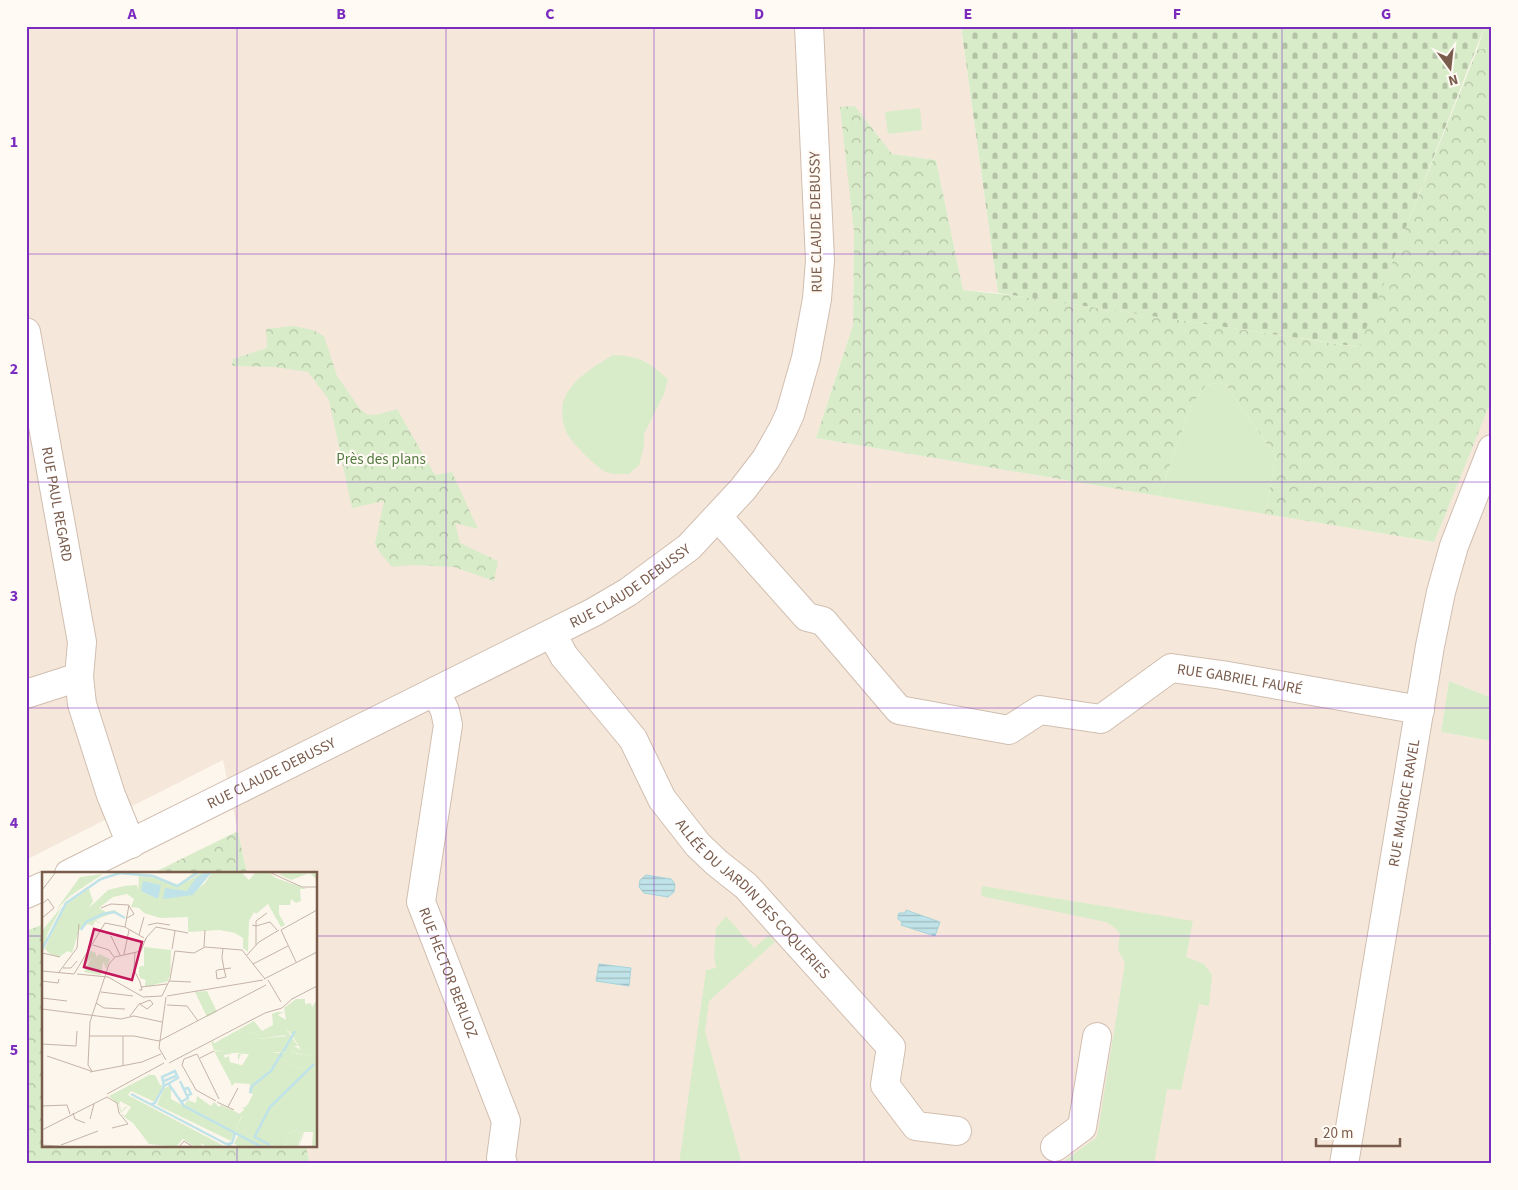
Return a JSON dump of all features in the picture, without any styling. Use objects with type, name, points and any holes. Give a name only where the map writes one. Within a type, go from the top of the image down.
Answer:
[{"type":"street","name":"RUE CLAUDE DEBUSSY","points":[[73,872],[594,612],[628,592],[689,547],[718,517],[755,474],[787,422],[806,358],[817,299],[820,260],[809,26]]},
{"type":"street","name":"RUE PAUL REGARD","points":[[26,332],[82,642],[79,677],[82,704],[111,795],[131,844]]},
{"type":"street","name":"RUE MAURICE RAVEL","points":[[1344,1164],[1430,646],[1441,592],[1454,546],[1492,449]]},
{"type":"street","name":"RUE GABRIEL FAURÉ","points":[[718,517],[807,617],[823,622],[899,710],[1009,730],[1040,710],[1101,718],[1171,668],[1222,675],[1420,710]]},
{"type":"street","name":"ALLÉE DU JARDIN DES COQUERIES","points":[[552,634],[564,656],[633,739],[662,799],[698,845],[746,886],[891,1047],[885,1085],[916,1126],[957,1131]]},
{"type":"street","points":[[26,694],[79,677]]},
{"type":"street","name":"RUE HECTOR BERLIOZ","points":[[436,691],[445,711],[448,724],[421,902],[506,1121],[501,1158],[503,1164]]},
{"type":"street","points":[[26,894],[42,887]]},
{"type":"street","points":[[1055,1147],[1082,1127],[1097,1037]]},
{"type":"shaded area","points":[[26,26],[961,26],[998,293],[963,290],[936,160],[892,154],[855,106],[853,325],[816,438],[1433,542],[1492,399],[1492,698],[1449,681],[1441,732],[1492,741],[1492,1164],[310,1164],[306,1148],[318,1148],[318,872],[247,872],[223,760],[26,860]]},
{"type":"green space","points":[[961,26],[1485,26],[1359,347],[998,293]]},
{"type":"green space","points":[[1485,26],[1492,26],[1492,47],[1477,50]]},
{"type":"green space","points":[[1492,47],[1492,399],[1434,542],[1265,514],[1276,457],[1224,382],[1206,385],[1191,406],[1159,496],[816,438],[853,325],[854,231],[840,107],[855,106],[892,154],[936,160],[963,290],[1026,297],[1358,347],[1477,50]]},
{"type":"green space","points":[[920,108],[922,130],[888,134],[885,112]]},
{"type":"green space","name":"Près des plans","points":[[293,326],[313,330],[324,336],[337,376],[360,409],[368,415],[397,409],[435,475],[452,472],[478,529],[455,523],[460,543],[498,561],[494,581],[454,567],[410,565],[392,567],[375,544],[384,501],[352,508],[329,400],[308,372],[275,367],[232,366],[233,359],[267,348],[266,329]]},
{"type":"green space","points":[[613,355],[643,361],[668,379],[664,394],[644,434],[644,446],[639,465],[629,474],[608,473],[591,461],[568,435],[562,416],[563,401],[574,384],[599,363]]},
{"type":"green space","points":[[1224,382],[1276,457],[1265,514],[1159,496],[1191,406],[1206,385]]},
{"type":"green space","points":[[1449,681],[1492,698],[1492,741],[1441,732]]},
{"type":"green space","points":[[238,831],[247,872],[155,872]]},
{"type":"green space","points":[[982,886],[1193,921],[1186,957],[1204,964],[1212,975],[1209,1006],[1199,1004],[1181,1090],[1167,1089],[1154,1164],[1060,1164],[1097,1137],[1125,963],[1118,950],[1120,934],[1106,922],[981,896]]},
{"type":"green space","points":[[726,916],[754,948],[769,935],[775,942],[709,1001],[705,1031],[742,1164],[679,1164],[706,970],[716,968],[714,955],[716,928]]},
{"type":"green space","points":[[42,925],[42,1148],[306,1148],[310,1164],[26,1164],[26,931]]},
{"type":"water","points":[[646,875],[671,879],[675,884],[674,892],[668,897],[644,893],[639,887],[640,880]]},
{"type":"water","points":[[906,910],[940,922],[935,936],[901,925],[902,922],[898,919],[898,915],[899,913],[905,913]]},
{"type":"water","points":[[599,964],[631,968],[629,986],[596,981]]}]
